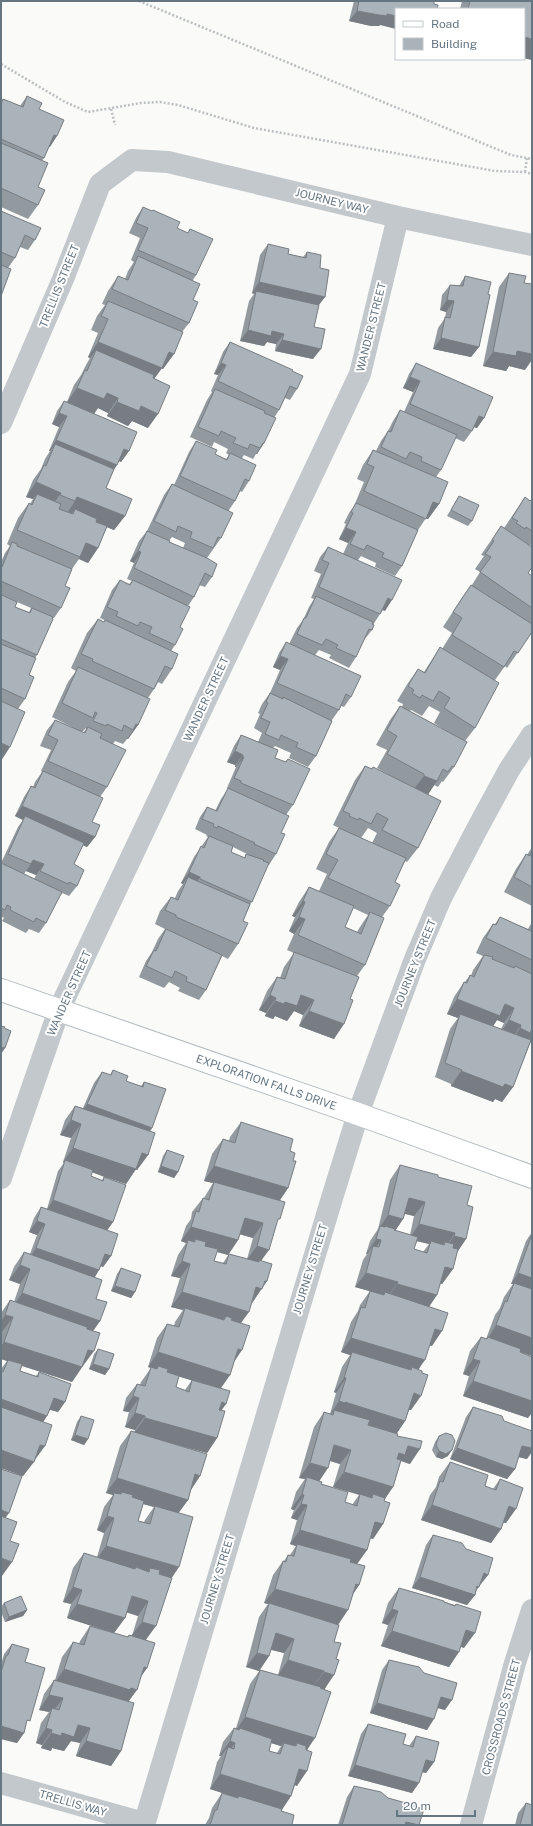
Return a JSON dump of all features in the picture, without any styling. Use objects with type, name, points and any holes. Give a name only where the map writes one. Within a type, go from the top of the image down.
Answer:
[{"type":"street","name":"JOURNEY WAY","points":[[132,160],[168,162],[398,217],[532,245]]},
{"type":"street","name":"TRELLIS STREET","points":[[1,423],[63,279],[100,184],[132,160]]},
{"type":"street","name":"WANDER STREET","points":[[1,1178],[59,1010],[360,374],[398,217]]},
{"type":"street","name":"JOURNEY STREET","points":[[144,1824],[303,1291],[358,1114],[415,959],[441,898],[497,791],[532,735]]},
{"type":"street","name":"EXPLORATION FALLS DRIVE","points":[[1,990],[358,1114],[532,1177]]},
{"type":"street","name":"CROSSROADS STREET","points":[[471,1825],[515,1663],[532,1610]]},
{"type":"street","name":"TRELLIS WAY","points":[[1,1783],[144,1824]]},
{"type":"path","points":[[139,1],[511,155],[532,159]]},
{"type":"path","points":[[1,64],[64,102],[88,112],[141,103],[160,102],[178,105],[254,128],[495,171],[525,172],[532,174]]},
{"type":"path","points":[[111,109],[115,125]]},
{"type":"path","points":[[525,172],[527,158]]},
{"type":"building","points":[[359,1],[434,1],[434,4],[438,5],[437,8],[395,8],[395,16],[387,14],[387,16],[379,15],[357,11]]},
{"type":"building","points":[[470,1],[532,1],[532,39],[525,37],[525,8],[468,8]]},
{"type":"building","points":[[27,96],[42,103],[39,109],[64,120],[57,136],[54,135],[44,158],[1,139],[1,104],[3,99],[23,107]]},
{"type":"building","points":[[1,143],[48,163],[38,187],[45,190],[38,205],[1,188]]},
{"type":"building","points":[[143,207],[180,222],[177,228],[188,233],[190,229],[213,239],[196,275],[138,250],[148,228],[136,223]]},
{"type":"building","points":[[1,211],[41,228],[35,240],[25,235],[15,258],[1,252]]},
{"type":"building","points":[[268,244],[289,249],[288,254],[306,258],[307,252],[321,255],[320,268],[329,270],[325,297],[259,282]]},
{"type":"building","points":[[138,256],[200,284],[193,300],[198,302],[189,323],[112,289],[118,276],[128,280]]},
{"type":"building","points":[[1,265],[11,269],[1,296]]},
{"type":"building","points":[[509,273],[526,276],[524,283],[532,284],[532,354],[517,351],[516,356],[493,352]]},
{"type":"building","points":[[465,276],[491,282],[488,294],[490,295],[479,347],[441,338],[445,317],[450,318],[454,301],[447,300],[450,285],[463,286]]},
{"type":"building","points":[[256,291],[319,305],[314,327],[325,329],[321,349],[282,340],[284,334],[272,331],[271,336],[248,330]]},
{"type":"building","points":[[108,301],[183,332],[174,354],[169,352],[162,368],[98,342],[108,319],[101,316]]},
{"type":"building","points":[[230,342],[293,370],[292,371],[303,376],[297,389],[290,386],[279,410],[218,381],[226,365],[221,363]]},
{"type":"building","points":[[96,350],[154,375],[153,378],[170,386],[158,414],[141,406],[139,411],[117,402],[118,398],[107,393],[104,399],[77,388],[85,370],[87,371]]},
{"type":"building","points":[[416,363],[493,397],[484,418],[479,416],[472,431],[410,404],[420,381],[410,377]]},
{"type":"building","points":[[215,389],[265,411],[264,413],[276,418],[260,448],[250,444],[248,449],[233,443],[236,438],[221,431],[219,436],[198,427]]},
{"type":"building","points":[[64,401],[137,432],[129,451],[124,449],[117,465],[56,440],[67,416],[59,413]]},
{"type":"building","points":[[400,410],[457,435],[441,470],[421,461],[422,457],[410,452],[406,459],[381,447],[388,431],[391,432]]},
{"type":"building","points":[[196,441],[217,450],[215,454],[227,460],[230,453],[256,465],[249,481],[245,479],[235,501],[180,476]]},
{"type":"building","points":[[55,444],[114,469],[106,488],[132,499],[125,516],[77,497],[75,501],[36,482],[44,465],[46,466]]},
{"type":"building","points":[[373,450],[448,482],[439,504],[433,502],[426,519],[364,491],[374,467],[367,464]]},
{"type":"building","points":[[172,484],[233,513],[221,538],[218,537],[213,548],[190,538],[192,532],[178,526],[176,532],[154,521]]},
{"type":"building","points":[[37,494],[61,504],[59,509],[73,514],[75,509],[97,519],[96,522],[107,526],[98,548],[86,543],[80,557],[17,530],[29,503],[32,505]]},
{"type":"building","points":[[459,496],[479,505],[472,521],[451,510]]},
{"type":"building","points":[[525,497],[530,501],[532,499],[532,531],[526,527],[525,529],[516,523],[518,521],[512,518]]},
{"type":"building","points":[[356,503],[418,530],[402,566],[382,557],[384,553],[367,545],[364,550],[350,544],[356,532],[346,528],[353,513],[351,512]]},
{"type":"building","points":[[501,526],[532,547],[532,567],[528,573],[532,576],[532,608],[480,572],[491,557],[485,554],[494,541],[492,540]]},
{"type":"building","points":[[147,531],[217,564],[212,577],[205,573],[194,597],[134,568],[141,552],[138,551]]},
{"type":"building","points":[[12,542],[17,544],[17,546],[72,569],[65,586],[70,588],[61,608],[1,581],[1,567]]},
{"type":"building","points":[[328,547],[402,580],[392,600],[388,598],[380,614],[319,587],[329,563],[322,560]]},
{"type":"building","points":[[120,580],[130,585],[133,580],[190,607],[180,627],[183,629],[175,645],[149,633],[152,627],[140,622],[138,626],[116,616],[118,612],[107,607]]},
{"type":"building","points":[[471,585],[532,624],[532,632],[518,653],[514,651],[504,667],[452,635],[462,618],[453,612]]},
{"type":"building","points":[[2,595],[17,602],[15,607],[30,613],[32,608],[53,617],[37,655],[1,639]]},
{"type":"building","points":[[316,596],[373,622],[372,624],[374,625],[372,630],[369,629],[356,657],[336,648],[338,645],[326,639],[322,645],[297,634]]},
{"type":"building","points":[[98,619],[104,622],[105,620],[178,654],[172,669],[165,666],[154,689],[92,661],[93,659],[81,654]]},
{"type":"building","points":[[286,642],[361,676],[351,697],[346,694],[339,710],[277,683],[288,659],[280,656]]},
{"type":"building","points":[[1,644],[36,658],[29,675],[34,677],[25,699],[1,688]]},
{"type":"building","points":[[440,647],[499,683],[475,728],[444,708],[450,698],[439,691],[433,701],[422,695],[420,698],[412,693],[414,690],[408,686],[418,669],[425,673]]},
{"type":"building","points":[[78,667],[150,699],[138,725],[136,724],[133,730],[124,725],[122,731],[107,724],[106,726],[93,721],[97,713],[95,712],[93,718],[62,703]]},
{"type":"building","points":[[270,693],[283,699],[283,697],[332,721],[316,756],[296,747],[298,743],[281,735],[279,740],[265,734],[270,722],[261,718],[268,703],[266,702]]},
{"type":"building","points":[[1,701],[25,712],[10,747],[1,743]]},
{"type":"building","points":[[400,706],[467,742],[454,767],[452,766],[448,772],[443,769],[437,781],[424,776],[424,774],[387,754],[397,736],[387,730]]},
{"type":"building","points":[[55,720],[85,733],[88,727],[102,734],[100,738],[126,750],[107,787],[48,761],[58,740],[48,735]]},
{"type":"building","points":[[241,735],[278,750],[275,758],[286,762],[288,759],[310,769],[293,805],[241,783],[241,781],[234,778],[244,757],[235,751]]},
{"type":"building","points":[[365,766],[372,769],[373,767],[441,801],[418,848],[382,830],[388,819],[377,813],[371,824],[359,818],[358,820],[349,816],[350,814],[343,811]]},
{"type":"building","points":[[43,771],[103,798],[92,822],[100,825],[95,837],[22,806],[31,786],[35,788]]},
{"type":"building","points":[[228,788],[289,816],[281,833],[285,834],[276,854],[218,826],[217,828],[213,826],[214,824],[202,819],[207,807],[217,811]]},
{"type":"building","points":[[25,816],[84,843],[74,864],[84,870],[77,886],[69,882],[68,884],[40,871],[44,864],[33,860],[31,864],[8,854]]},
{"type":"building","points":[[339,828],[406,858],[395,882],[400,885],[390,906],[328,878],[338,860],[326,854]]},
{"type":"building","points":[[209,836],[233,846],[231,852],[245,858],[246,854],[269,863],[252,902],[200,879],[200,877],[189,872],[201,846],[204,848]]},
{"type":"building","points":[[532,851],[532,887],[514,877],[526,854],[530,856]]},
{"type":"building","points":[[1,863],[62,892],[46,923],[36,918],[34,922],[10,910],[11,907],[7,905],[5,910],[1,908]]},
{"type":"building","points":[[188,877],[250,904],[243,921],[248,923],[238,944],[176,917],[176,915],[165,910],[171,897],[178,900]]},
{"type":"building","points":[[309,887],[354,906],[345,927],[361,934],[370,912],[384,918],[365,965],[298,935],[305,919],[299,917],[305,902],[303,901]]},
{"type":"building","points":[[500,917],[531,931],[532,928],[532,960],[486,938],[493,924],[496,925]]},
{"type":"building","points":[[166,929],[222,955],[206,990],[186,981],[187,977],[175,971],[172,978],[146,966],[154,950],[156,951]]},
{"type":"building","points":[[294,952],[359,977],[350,999],[353,1000],[344,1024],[309,1011],[314,1000],[301,995],[297,1006],[285,1002],[284,1004],[275,1001],[276,998],[270,995],[277,977],[285,979]]},
{"type":"building","points":[[484,955],[493,957],[492,959],[514,968],[515,966],[532,974],[532,1029],[530,1033],[520,1028],[521,1025],[509,1020],[514,1008],[505,1004],[500,1016],[457,999],[464,982],[467,983],[470,975],[474,977]]},
{"type":"building","points":[[460,1014],[531,1040],[513,1087],[505,1084],[503,1087],[461,1071],[462,1070],[445,1063]]},
{"type":"building","points":[[1,1026],[11,1031],[5,1048],[1,1047]]},
{"type":"building","points":[[113,1070],[128,1076],[126,1081],[143,1087],[144,1082],[166,1089],[152,1128],[87,1104],[102,1072],[111,1075]]},
{"type":"building","points":[[75,1106],[155,1133],[148,1155],[142,1153],[136,1169],[73,1148],[81,1124],[71,1120]]},
{"type":"building","points":[[241,1122],[293,1139],[290,1151],[295,1153],[293,1161],[296,1161],[288,1188],[214,1166],[223,1139],[235,1143]]},
{"type":"building","points":[[167,1150],[184,1156],[178,1172],[161,1166]]},
{"type":"building","points":[[65,1160],[93,1170],[91,1176],[103,1181],[104,1177],[126,1185],[113,1222],[53,1200]]},
{"type":"building","points":[[400,1165],[472,1186],[467,1205],[473,1207],[466,1239],[454,1236],[455,1233],[419,1224],[425,1202],[409,1198],[403,1219],[388,1215]]},
{"type":"building","points":[[214,1182],[285,1202],[280,1219],[278,1219],[269,1250],[257,1246],[263,1223],[245,1218],[238,1240],[191,1227],[196,1211],[199,1212],[203,1198],[209,1200]]},
{"type":"building","points":[[41,1207],[118,1234],[111,1256],[105,1254],[99,1270],[36,1248],[45,1224],[37,1221]]},
{"type":"building","points":[[380,1226],[385,1226],[418,1237],[414,1249],[427,1253],[431,1241],[444,1245],[445,1242],[454,1244],[453,1248],[458,1249],[453,1269],[445,1267],[437,1295],[397,1284],[398,1282],[366,1273],[373,1246],[379,1247],[381,1240],[376,1239]]},
{"type":"building","points":[[532,1234],[532,1278],[518,1273]]},
{"type":"building","points":[[195,1239],[206,1242],[205,1246],[218,1249],[214,1261],[226,1264],[229,1254],[272,1264],[267,1281],[265,1281],[262,1289],[256,1287],[249,1312],[182,1292],[190,1264],[182,1261],[188,1240],[195,1242]]},
{"type":"building","points":[[24,1252],[102,1280],[96,1299],[107,1302],[100,1321],[22,1293],[30,1269],[20,1265]]},
{"type":"building","points":[[121,1268],[141,1275],[135,1292],[115,1286]]},
{"type":"building","points":[[514,1283],[532,1289],[532,1338],[496,1325]]},
{"type":"building","points":[[370,1291],[384,1295],[385,1292],[448,1313],[442,1331],[435,1329],[425,1360],[351,1338],[361,1307],[365,1308]]},
{"type":"building","points":[[10,1300],[100,1333],[94,1351],[88,1350],[82,1367],[4,1342],[13,1317],[5,1315]]},
{"type":"building","points":[[185,1308],[224,1320],[226,1316],[232,1318],[231,1320],[250,1326],[242,1350],[238,1349],[230,1375],[158,1352],[167,1324],[179,1327]]},
{"type":"building","points":[[481,1337],[487,1339],[488,1337],[521,1349],[520,1352],[532,1357],[532,1401],[473,1381],[480,1361],[473,1359]]},
{"type":"building","points":[[98,1349],[114,1354],[109,1369],[93,1364]]},
{"type":"building","points":[[352,1352],[411,1370],[412,1367],[428,1375],[421,1396],[414,1393],[405,1421],[339,1401]]},
{"type":"building","points":[[8,1360],[22,1364],[20,1371],[38,1377],[39,1372],[71,1384],[65,1402],[54,1398],[47,1416],[1,1399],[1,1371],[3,1372]]},
{"type":"building","points":[[158,1366],[168,1369],[167,1372],[179,1376],[176,1387],[189,1392],[192,1380],[230,1391],[226,1404],[222,1402],[219,1410],[225,1411],[217,1438],[145,1418],[145,1416],[135,1413],[139,1398],[133,1396],[137,1384],[145,1386],[151,1367],[157,1369]]},
{"type":"building","points":[[1,1407],[52,1425],[45,1446],[40,1445],[34,1462],[1,1450]]},
{"type":"building","points":[[473,1407],[502,1416],[504,1421],[532,1431],[532,1448],[522,1446],[515,1469],[457,1448]]},
{"type":"building","points":[[334,1410],[370,1420],[368,1425],[398,1434],[397,1436],[422,1441],[420,1449],[408,1446],[405,1455],[399,1453],[397,1459],[401,1460],[393,1487],[344,1472],[351,1450],[334,1445],[328,1468],[310,1463],[324,1412],[333,1415]]},
{"type":"building","points":[[81,1416],[94,1420],[88,1439],[75,1435]]},
{"type":"building","points":[[131,1431],[207,1454],[200,1476],[195,1474],[188,1500],[117,1478]]},
{"type":"building","points":[[446,1433],[452,1435],[455,1441],[452,1450],[446,1454],[439,1451],[436,1445],[439,1436]]},
{"type":"building","points":[[450,1462],[488,1475],[485,1486],[496,1490],[500,1479],[523,1488],[516,1509],[509,1506],[501,1529],[432,1505],[440,1481],[443,1482]]},
{"type":"building","points":[[1,1469],[22,1476],[9,1513],[1,1510]]},
{"type":"building","points":[[307,1477],[322,1482],[321,1484],[348,1492],[345,1502],[357,1506],[360,1494],[372,1498],[373,1494],[385,1498],[384,1501],[390,1503],[383,1524],[375,1522],[367,1550],[300,1530],[307,1505],[301,1504]]},
{"type":"building","points":[[122,1492],[133,1495],[132,1497],[144,1501],[138,1521],[150,1524],[155,1506],[193,1517],[179,1567],[106,1546],[114,1518],[107,1516],[114,1493],[121,1494]]},
{"type":"building","points":[[1,1516],[17,1522],[10,1541],[19,1544],[12,1562],[1,1558]]},
{"type":"building","points":[[433,1535],[462,1543],[466,1549],[493,1558],[488,1575],[484,1573],[479,1587],[477,1586],[475,1595],[420,1577]]},
{"type":"building","points":[[297,1544],[351,1559],[350,1562],[365,1566],[359,1585],[356,1584],[348,1610],[275,1589],[283,1561],[286,1562],[288,1555],[294,1556]]},
{"type":"building","points":[[84,1553],[135,1569],[136,1567],[149,1572],[150,1568],[160,1570],[159,1574],[172,1578],[156,1626],[142,1622],[148,1601],[132,1596],[125,1618],[77,1604],[82,1590],[73,1587]]},
{"type":"building","points":[[399,1588],[444,1601],[455,1606],[456,1604],[481,1612],[475,1633],[466,1630],[459,1652],[392,1631],[398,1611],[392,1609]]},
{"type":"building","points":[[21,1596],[27,1610],[9,1617],[4,1603]]},
{"type":"building","points":[[269,1603],[339,1625],[334,1642],[341,1643],[336,1659],[339,1660],[334,1675],[288,1660],[294,1639],[276,1633],[269,1656],[257,1653]]},
{"type":"building","points":[[90,1626],[155,1643],[147,1668],[144,1667],[137,1690],[131,1688],[130,1690],[64,1669],[73,1642],[84,1645]]},
{"type":"building","points":[[12,1644],[29,1649],[25,1662],[45,1668],[30,1721],[27,1720],[24,1733],[1,1726],[1,1672]]},
{"type":"building","points":[[389,1660],[419,1667],[424,1673],[457,1683],[452,1700],[441,1697],[434,1719],[377,1703]]},
{"type":"building","points":[[260,1670],[321,1687],[320,1688],[331,1692],[315,1738],[245,1717]]},
{"type":"building","points":[[54,1680],[134,1703],[121,1751],[86,1741],[90,1728],[78,1725],[74,1737],[62,1733],[61,1736],[51,1733],[52,1730],[46,1728],[52,1708],[59,1710],[63,1698],[49,1695]]},
{"type":"building","points":[[368,1724],[406,1734],[403,1744],[413,1747],[416,1736],[439,1742],[434,1762],[426,1760],[419,1783],[355,1765]]},
{"type":"building","points":[[234,1728],[239,1730],[240,1728],[272,1739],[269,1751],[280,1754],[284,1743],[296,1746],[297,1743],[306,1746],[306,1750],[312,1752],[307,1771],[299,1769],[291,1796],[220,1774],[228,1747],[234,1749],[235,1743],[230,1741]]},
{"type":"building","points":[[354,1786],[381,1792],[388,1798],[424,1809],[419,1825],[406,1822],[405,1825],[342,1825]]},
{"type":"building","points":[[222,1793],[238,1798],[239,1796],[282,1809],[281,1811],[294,1815],[292,1825],[210,1825],[215,1810],[217,1810]]},
{"type":"building","points":[[526,1803],[532,1805],[532,1825],[520,1825]]}]
